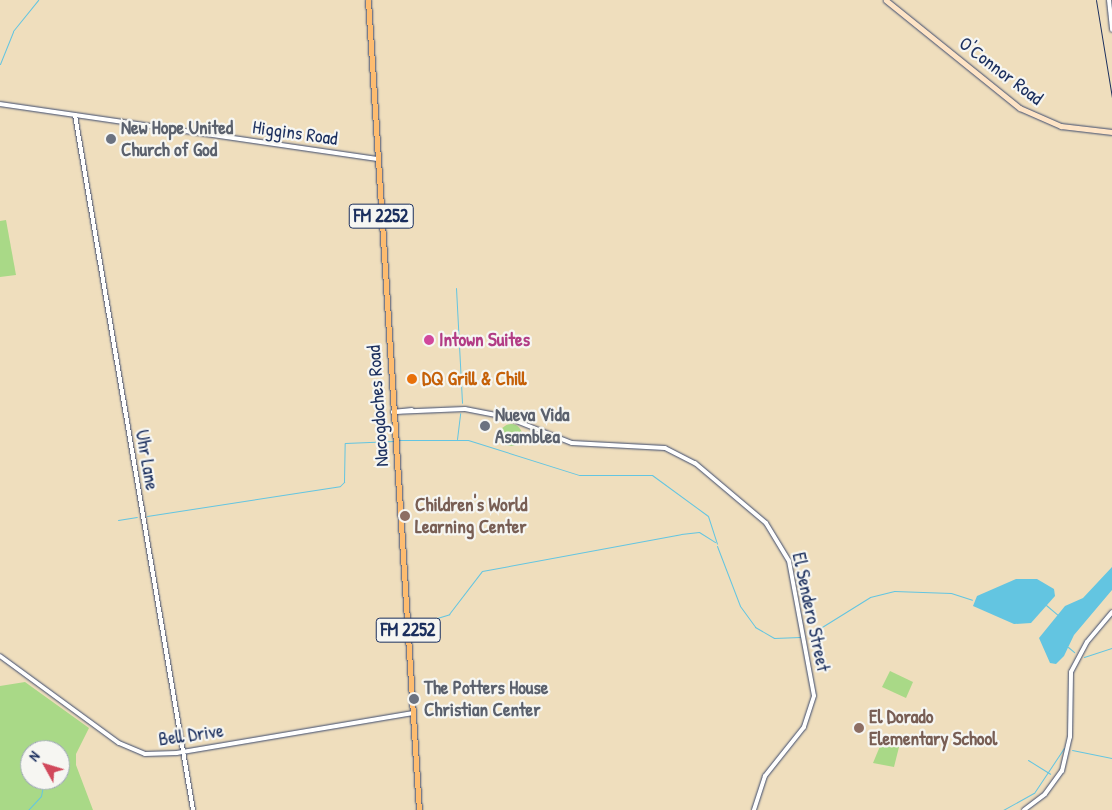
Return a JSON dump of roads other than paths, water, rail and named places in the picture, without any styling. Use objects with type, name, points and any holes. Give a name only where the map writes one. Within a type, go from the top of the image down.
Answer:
[{"type":"main road","name":"Nacogdoches Road","points":[[368,0],[419,810]]},
{"type":"main road","name":"O'Connor Road","points":[[886,0],[1020,108],[1061,126],[1092,133],[1112,132]]},
{"type":"street","points":[[1109,0],[1112,30]]},
{"type":"street","name":"Higgins Road","points":[[0,104],[377,159]]},
{"type":"street","name":"Uhr Lane","points":[[75,115],[192,810]]},
{"type":"street","name":"El Sendero Street","points":[[393,412],[412,410],[474,410],[572,443],[665,448],[694,463],[769,528],[789,561],[814,696],[804,727],[761,783],[754,810]]},
{"type":"street","points":[[1024,810],[1045,794],[1062,771],[1070,737],[1072,672],[1084,647],[1112,612]]},
{"type":"street","name":"Bell Drive","points":[[0,656],[126,747],[148,754],[183,752],[413,713]]},
{"type":"water","points":[[1112,567],[1112,590],[1074,635],[1064,656],[1056,664],[1050,663],[1039,638],[1065,606],[1083,598]]},
{"type":"water","points":[[1016,579],[1037,579],[1054,589],[1055,596],[1031,623],[1014,624],[973,606],[977,596]]},
{"type":"waterway","points":[[0,64],[13,31],[38,0]]},
{"type":"waterway","points":[[456,288],[462,403]]},
{"type":"waterway","points":[[457,439],[460,413]]},
{"type":"waterway","points":[[398,440],[468,440],[579,475],[652,475],[708,516],[717,544]]},
{"type":"waterway","points":[[147,516],[340,486],[344,482],[345,443],[394,441]]},
{"type":"waterway","points":[[118,520],[137,517]]},
{"type":"waterway","points":[[414,625],[449,614],[482,571],[681,534],[699,532],[715,542]]},
{"type":"waterway","points":[[717,546],[740,606],[755,627],[774,638],[800,637]]},
{"type":"waterway","points":[[809,635],[870,597],[894,591],[951,593],[972,600]]},
{"type":"waterway","points":[[1046,605],[1058,615]]},
{"type":"waterway","points":[[1068,647],[1074,652]]},
{"type":"waterway","points":[[1084,657],[1112,648]]},
{"type":"waterway","points":[[1003,810],[1034,793],[1064,748]]},
{"type":"waterway","points":[[1072,750],[1112,758]]},
{"type":"waterway","points":[[1028,760],[1050,774]]},
{"type":"waterway","points":[[28,810],[41,796],[42,790]]},
{"type":"railway","points":[[1096,0],[1112,98]]},
{"type":"place","name":"New Hope United Church of God","points":[[111,139]]},
{"type":"place","name":"Intown Suites","points":[[429,340]]},
{"type":"place","name":"DQ Grill & Chill","points":[[412,379]]},
{"type":"place","name":"Nueva Vida Asamblea","points":[[485,426]]},
{"type":"place","name":"Children's World Learning Center","points":[[405,516]]},
{"type":"place","name":"The Potters House Christian Center","points":[[414,699]]},
{"type":"place","name":"El Dorado Elementary School","points":[[859,728]]}]
